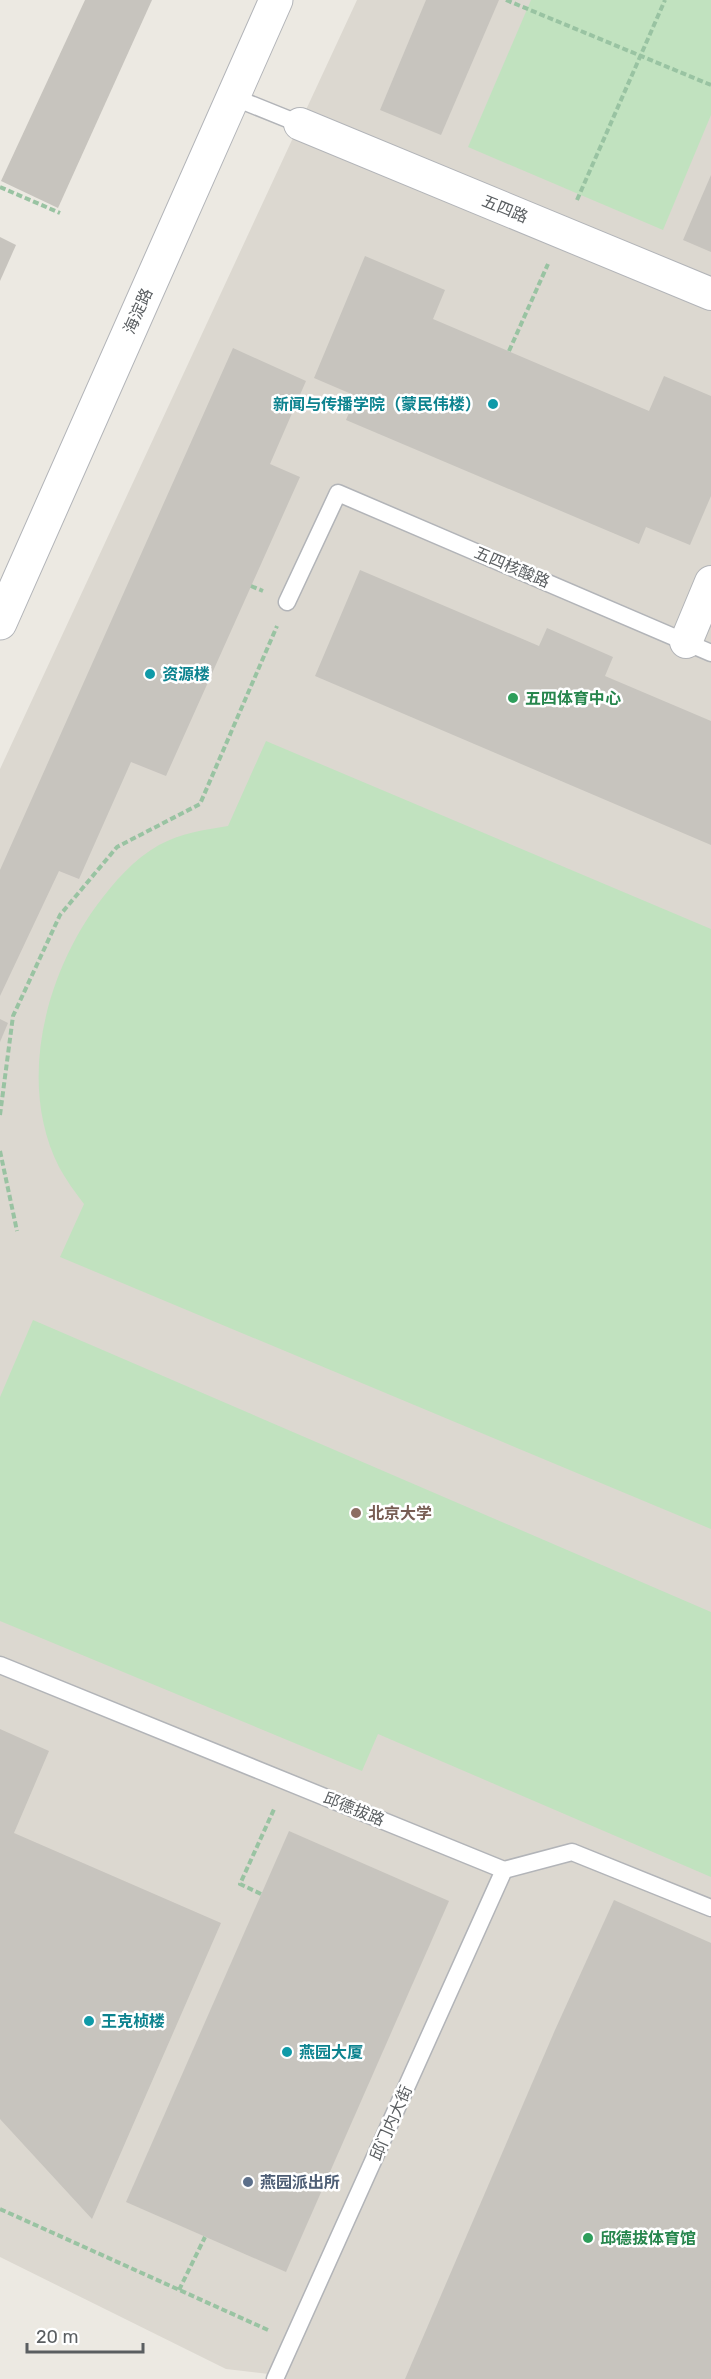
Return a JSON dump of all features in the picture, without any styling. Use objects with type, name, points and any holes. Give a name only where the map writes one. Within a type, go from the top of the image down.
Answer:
[{"type":"street","name":"海淀路","points":[[2,612],[276,0]]},
{"type":"street","name":"五四路","points":[[300,124],[711,294]]},
{"type":"street","points":[[698,647],[711,582]]},
{"type":"lane","points":[[233,97],[300,124]]},
{"type":"lane","name":"五四核酸路","points":[[287,602],[338,493],[698,647]]},
{"type":"lane","name":"邱德拔路","points":[[0,1665],[504,1870]]},
{"type":"lane","points":[[504,1870],[572,1852],[711,1908]]},
{"type":"lane","name":"邱门内大街","points":[[276,2377],[504,1870]]},
{"type":"path","points":[[508,0],[711,85]]},
{"type":"path","points":[[509,351],[665,0]]},
{"type":"path","points":[[0,187],[60,213]]},
{"type":"path","points":[[0,1115],[13,1016],[60,915],[117,847],[200,804],[287,602]]},
{"type":"path","points":[[0,1151],[17,1231]]},
{"type":"path","points":[[261,1894],[240,1884],[287,1782]]},
{"type":"path","points":[[0,2209],[293,2341]]},
{"type":"path","points":[[179,2290],[206,2237]]},
{"type":"shaded area","name":"北京大学","points":[[357,0],[711,0],[711,2379],[282,2379],[277,2375],[226,2369],[0,2257],[0,769]]},
{"type":"green space","points":[[531,0],[711,0],[711,115],[663,230],[468,147]]},
{"type":"green space","points":[[266,741],[711,929],[711,1529],[60,1257],[84,1204],[59,1167],[46,1135],[40,1101],[39,1066],[43,1032],[51,997],[63,964],[97,905],[117,880],[141,857],[159,845],[176,838],[193,832],[228,826]]},
{"type":"green space","points":[[33,1320],[711,1612],[711,1877],[378,1734],[362,1771],[0,1621],[0,1397]]},
{"type":"building","points":[[85,0],[152,0],[58,208],[1,181]]},
{"type":"building","points":[[426,0],[499,0],[441,135],[380,110]]},
{"type":"building","points":[[711,175],[711,252],[683,240]]},
{"type":"building","points":[[0,237],[16,245],[0,281]]},
{"type":"building","name":"新闻与传播学院（蒙民伟楼）","points":[[365,256],[445,290],[433,319],[649,411],[664,376],[711,396],[711,496],[690,545],[646,527],[639,544],[346,420],[356,396],[314,378]]},
{"type":"building","name":"资源楼","points":[[233,348],[306,381],[270,464],[300,477],[166,776],[131,762],[79,879],[59,871],[0,996],[0,870]]},
{"type":"building","name":"五四体育中心","points":[[360,570],[539,646],[547,628],[613,657],[605,676],[711,721],[711,845],[315,676]]},
{"type":"building","points":[[0,1019],[8,1023],[0,1042]]},
{"type":"building","name":"王克桢楼","points":[[0,1729],[49,1751],[14,1833],[221,1923],[92,2219],[0,2119]]},
{"type":"building","name":"燕园大厦","points":[[289,1831],[449,1901],[286,2272],[126,2202]]},
{"type":"building","name":"邱德拔体育馆","points":[[614,1900],[711,1943],[711,2379],[405,2379],[555,2030]]},
{"type":"place","name":"新闻与传播学院（蒙民伟楼）","points":[[493,404]]},
{"type":"place","name":"资源楼","points":[[150,674]]},
{"type":"place","name":"五四体育中心","points":[[513,698]]},
{"type":"place","name":"北京大学","points":[[356,1513]]},
{"type":"place","name":"王克桢楼","points":[[89,2021]]},
{"type":"place","name":"燕园大厦","points":[[287,2052]]},
{"type":"place","name":"燕园派出所","points":[[248,2182]]},
{"type":"place","name":"邱德拔体育馆","points":[[588,2238]]}]
